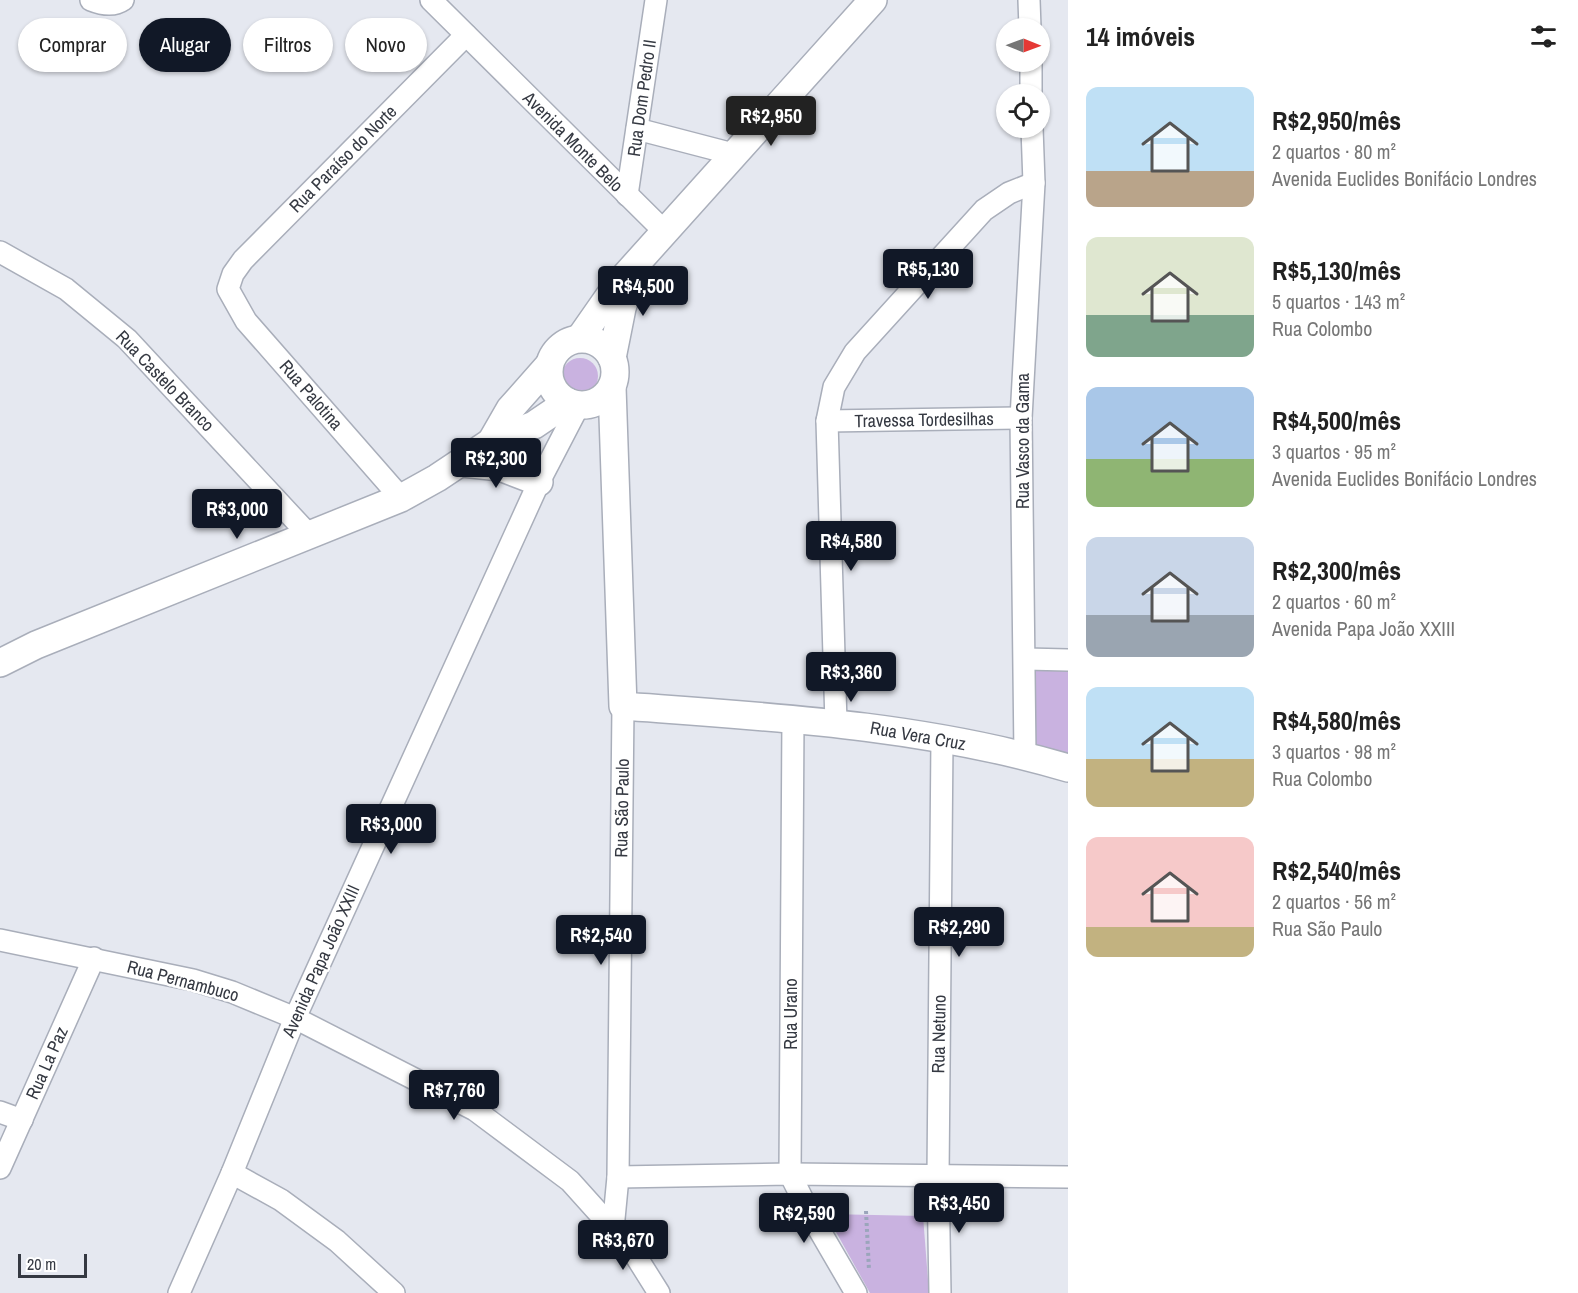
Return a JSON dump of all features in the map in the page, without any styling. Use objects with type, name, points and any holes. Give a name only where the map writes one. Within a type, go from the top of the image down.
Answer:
[{"type":"street","points":[[96,2],[118,3],[123,0]]},
{"type":"street","name":"Avenida Monte Belo","points":[[431,0],[665,232]]},
{"type":"street","name":"Rua Dom Pedro II","points":[[627,195],[656,0]]},
{"type":"street","points":[[491,442],[510,409],[549,365],[561,346],[580,338],[617,285],[873,0]]},
{"type":"street","points":[[1029,0],[1030,18]]},
{"type":"street","name":"Rua Paraíso do Norte","points":[[228,289],[233,274],[243,260],[466,35]]},
{"type":"street","points":[[637,129],[733,154]]},
{"type":"street","name":"Rua Vasco da Gama","points":[[1025,755],[1026,659],[1021,418],[1034,183],[1032,138]]},
{"type":"street","points":[[836,723],[827,421],[834,387],[855,352],[984,210],[1009,194],[1034,183]]},
{"type":"street","name":"Rua Castelo Branco","points":[[0,252],[66,289],[127,339],[309,535]]},
{"type":"street","points":[[0,663],[36,645],[401,498],[462,463],[491,442],[573,404],[596,402],[612,387],[615,378],[612,358],[626,294],[637,265]]},
{"type":"street","name":"Rua Palotina","points":[[228,289],[246,321],[401,498]]},
{"type":"street","points":[[580,338],[596,341],[612,358]]},
{"type":"street","points":[[549,365],[552,386],[573,404]]},
{"type":"street","name":"Rua São Paulo","points":[[612,387],[623,706],[618,1177],[613,1229]]},
{"type":"street","name":"Avenida Papa João XXIII","points":[[179,1293],[232,1173],[295,1018],[573,404]]},
{"type":"street","name":"Travessa Tordesilhas","points":[[827,421],[1021,418]]},
{"type":"street","points":[[462,463],[500,467],[539,482]]},
{"type":"street","points":[[1026,659],[1068,660]]},
{"type":"street","name":"Rua Vera Cruz","points":[[623,706],[836,723],[1025,755],[1068,768]]},
{"type":"street","name":"Rua Urano","points":[[793,719],[790,1174],[810,1214],[863,1287]]},
{"type":"street","name":"Rua Netuno","points":[[940,1293],[938,1176],[942,740]]},
{"type":"street","name":"Rua Pernambuco","points":[[0,940],[193,980],[232,992],[295,1018],[475,1110],[570,1181],[632,1250],[660,1293]]},
{"type":"street","name":"Rua La Paz","points":[[0,1168],[94,958]]},
{"type":"street","points":[[0,1112],[22,1120]]},
{"type":"street","points":[[232,1173],[281,1200],[337,1240],[394,1293]]},
{"type":"street","points":[[618,1177],[790,1174],[1068,1177]]},
{"type":"path","points":[[863,1287],[866,1211]]},
{"type":"shaded area","points":[[580,358],[593,363],[598,376],[593,389],[580,394],[567,389],[562,376],[567,363]]},
{"type":"shaded area","points":[[1028,663],[1068,664],[1068,758],[1031,746]]},
{"type":"shaded area","points":[[826,1214],[923,1216],[929,1293],[870,1293]]}]
